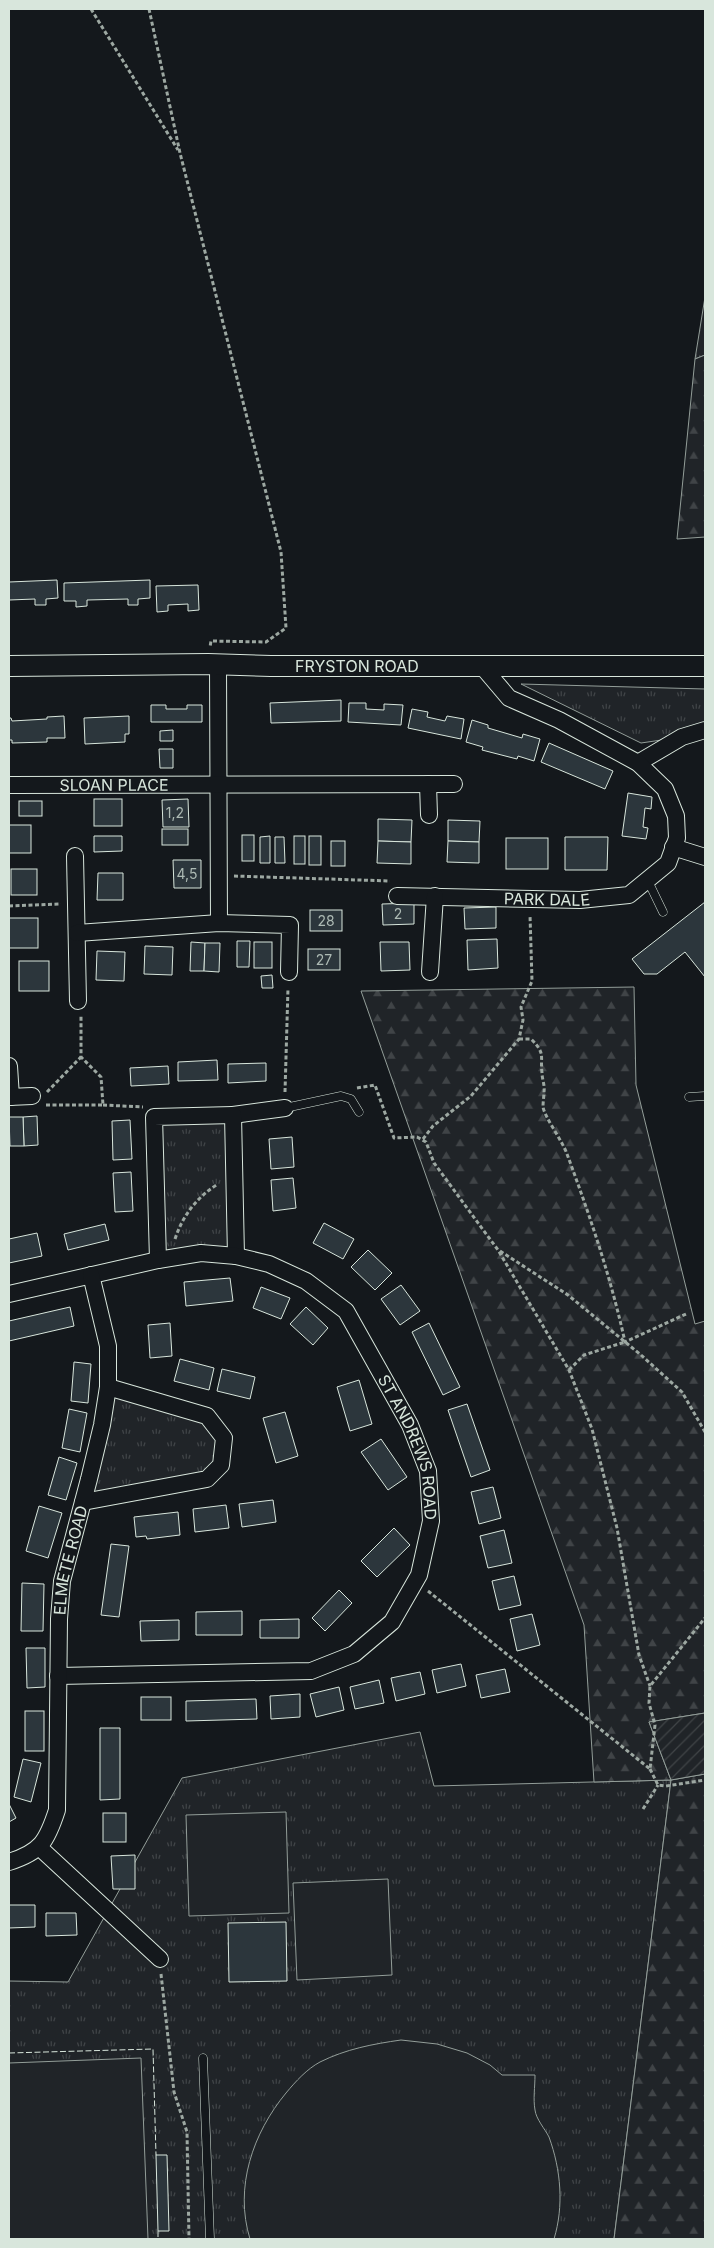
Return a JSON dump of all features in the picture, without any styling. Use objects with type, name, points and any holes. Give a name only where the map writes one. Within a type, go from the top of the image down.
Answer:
[{"type":"street","name":"FRYSTON ROAD","points":[[9,666],[213,664],[272,666],[705,666]]},
{"type":"street","points":[[213,664],[220,785],[219,924]]},
{"type":"street","name":"PARK DALE","points":[[397,896],[580,900],[629,895],[668,863],[677,838],[676,816],[665,790],[638,763],[559,720],[509,698],[481,665]]},
{"type":"street","points":[[638,763],[682,737],[705,730]]},
{"type":"street","points":[[428,784],[429,815]]},
{"type":"street","name":"SLOAN PLACE","points":[[9,785],[454,784]]},
{"type":"street","points":[[673,847],[705,857]]},
{"type":"street","points":[[75,856],[78,1001]]},
{"type":"street","points":[[430,972],[435,896]]},
{"type":"street","points":[[77,933],[219,924],[290,925],[289,972]]},
{"type":"street","points":[[9,1066],[10,1097],[35,1098]]},
{"type":"street","points":[[163,1259],[154,1117],[233,1115],[285,1108]]},
{"type":"street","points":[[233,1115],[236,1256]]},
{"type":"street","name":"ST ANDREWS ROAD","points":[[9,1294],[163,1259],[201,1253],[236,1256],[269,1264],[306,1281],[346,1311],[410,1425],[428,1471],[431,1521],[419,1575],[392,1622],[354,1654],[311,1670],[58,1676]]},
{"type":"street","name":"ELMETE ROAD","points":[[40,1848],[51,1830],[57,1810],[58,1619],[62,1581],[102,1425],[108,1388],[108,1346],[90,1275]]},
{"type":"street","points":[[83,1502],[208,1479],[221,1465],[224,1438],[208,1416],[108,1388]]},
{"type":"street","points":[[9,1862],[25,1857],[40,1848],[160,1959]]},
{"type":"lane","points":[[648,881],[663,912]]},
{"type":"lane","points":[[285,1108],[341,1096],[351,1099],[359,1112]]},
{"type":"lane","points":[[689,1096],[705,1096]]},
{"type":"lane","points":[[203,2058],[210,2239]]},
{"type":"path","points":[[91,9],[180,153]]},
{"type":"path","points":[[149,9],[180,153],[281,552],[286,628],[266,642],[211,641],[213,664]]},
{"type":"path","points":[[219,875],[398,881],[397,896]]},
{"type":"path","points":[[422,1139],[433,1126],[471,1096],[519,1039],[523,1020],[521,1007],[532,981],[530,899]]},
{"type":"path","points":[[9,906],[76,904]]},
{"type":"path","points":[[285,1108],[289,972]]},
{"type":"path","points":[[78,1001],[81,1014],[81,1057],[100,1077],[103,1105]]},
{"type":"path","points":[[519,1039],[531,1039],[539,1047],[543,1058],[541,1072],[545,1089],[543,1107],[547,1118],[558,1133],[566,1151],[586,1206],[614,1292],[626,1342]]},
{"type":"path","points":[[81,1057],[35,1098],[46,1105],[154,1107],[154,1117]]},
{"type":"path","points":[[348,1089],[375,1085],[394,1138],[417,1137],[422,1139],[446,1180],[498,1250],[570,1370],[594,1438],[617,1528],[640,1655],[650,1686],[649,1703],[656,1725],[650,1769]]},
{"type":"path","points":[[163,1259],[179,1226],[192,1205],[216,1185],[234,1176]]},
{"type":"path","points":[[498,1250],[568,1295],[626,1342],[682,1392],[705,1432]]},
{"type":"path","points":[[570,1370],[584,1355],[626,1342],[686,1314]]},
{"type":"path","points":[[416,1581],[650,1769],[658,1785]]},
{"type":"path","points":[[650,1686],[705,1618]]},
{"type":"path","points":[[658,1785],[666,1786],[705,1780]]},
{"type":"path","points":[[643,1809],[658,1785]]},
{"type":"path","points":[[160,1959],[174,2092],[187,2132],[189,2239]]},
{"type":"green space","points":[[705,297],[705,355],[695,359]]},
{"type":"green space","points":[[705,355],[705,537],[677,539],[695,359]]},
{"type":"green space","points":[[521,684],[705,689],[705,730],[682,737],[641,743]]},
{"type":"green space","points":[[634,987],[636,1085],[695,1324],[705,1321],[705,1713],[649,1722],[671,1780],[594,1782],[584,1625],[361,991]]},
{"type":"green space","points":[[233,1115],[236,1256],[158,1260],[154,1117]]},
{"type":"green space","points":[[108,1387],[207,1416],[224,1438],[207,1479],[83,1502]]},
{"type":"green space","points":[[705,1713],[705,1774],[671,1780],[649,1722]]},
{"type":"green space","points":[[420,1732],[434,1786],[671,1780],[614,2239],[9,2239],[9,1981],[68,1982],[182,1778]]},
{"type":"green space","points":[[705,1774],[705,2239],[614,2239],[671,1780]]},
{"type":"green space","points":[[286,1812],[289,1913],[189,1916],[186,1815]]},
{"type":"green space","points":[[388,1879],[392,1975],[297,1980],[293,1883]]},
{"type":"green space","points":[[401,2040],[437,2044],[467,2053],[490,2065],[502,2075],[535,2075],[534,2102],[536,2113],[549,2137],[556,2162],[560,2188],[559,2214],[554,2239],[250,2239],[244,2200],[250,2162],[264,2125],[286,2093],[302,2076],[320,2062],[360,2048]]},
{"type":"green space","points":[[141,2058],[148,2239],[9,2239],[9,2063]]},
{"type":"building","points":[[57,580],[58,598],[46,599],[46,605],[35,605],[35,599],[9,600],[9,582]]},
{"type":"building","points":[[150,580],[150,598],[138,599],[138,605],[128,605],[128,599],[87,600],[87,606],[76,607],[76,601],[64,601],[64,583]]},
{"type":"building","points":[[198,585],[199,610],[188,611],[188,604],[168,605],[168,611],[157,612],[156,586]]},
{"type":"building","points":[[341,700],[341,721],[271,723],[270,703]]},
{"type":"building","points":[[349,703],[366,703],[366,709],[384,710],[384,704],[403,705],[401,725],[348,722]]},
{"type":"building","points":[[151,705],[166,705],[166,709],[187,709],[187,705],[202,705],[202,722],[151,722]]},
{"type":"building","points":[[412,709],[428,712],[427,717],[445,721],[447,716],[464,719],[461,739],[408,728]]},
{"type":"building","points":[[64,716],[65,738],[47,738],[47,742],[12,743],[12,740],[9,740],[9,718],[12,721]]},
{"type":"building","points":[[129,716],[129,734],[125,734],[125,742],[85,744],[84,718]]},
{"type":"building","points":[[472,720],[488,725],[488,728],[522,738],[523,734],[540,739],[534,761],[518,756],[517,759],[482,750],[483,747],[466,742]]},
{"type":"building","points":[[173,730],[173,741],[160,741],[160,731]]},
{"type":"building","points":[[549,743],[613,771],[605,789],[541,762]]},
{"type":"building","points":[[159,749],[173,749],[173,768],[160,768]]},
{"type":"building","points":[[628,793],[652,797],[651,809],[645,808],[643,827],[648,828],[646,839],[622,836]]},
{"type":"building","points":[[94,799],[122,799],[122,826],[94,826]]},
{"type":"building","points":[[188,799],[189,827],[163,827],[162,800]]},
{"type":"building","points":[[19,801],[42,801],[42,816],[19,816]]},
{"type":"building","points":[[378,819],[412,820],[411,842],[378,841]]},
{"type":"building","points":[[448,820],[480,821],[479,842],[448,841]]},
{"type":"building","points":[[9,825],[31,825],[31,853],[9,853]]},
{"type":"building","points":[[162,829],[188,829],[188,845],[162,845]]},
{"type":"building","points":[[242,835],[254,835],[254,861],[242,861]]},
{"type":"building","points":[[94,836],[122,836],[122,851],[94,852]]},
{"type":"building","points":[[270,836],[270,863],[260,863],[260,837]]},
{"type":"building","points":[[294,836],[305,836],[305,864],[294,864]]},
{"type":"building","points":[[309,836],[321,836],[321,865],[309,865]]},
{"type":"building","points":[[275,837],[284,837],[285,863],[275,863]]},
{"type":"building","points":[[565,837],[608,837],[607,870],[565,870]]},
{"type":"building","points":[[506,838],[548,838],[548,869],[506,869]]},
{"type":"building","points":[[331,841],[345,841],[345,866],[331,866]]},
{"type":"building","points":[[378,841],[411,842],[411,864],[377,863]]},
{"type":"building","points":[[448,841],[479,842],[479,863],[447,862]]},
{"type":"building","points":[[173,860],[201,860],[201,888],[174,888]]},
{"type":"building","points":[[11,869],[37,869],[37,895],[11,895]]},
{"type":"building","points":[[98,873],[123,873],[123,900],[97,900]]},
{"type":"building","points":[[705,902],[705,977],[685,952],[657,974],[644,974],[632,959]]},
{"type":"building","points":[[414,903],[414,924],[383,925],[382,904]]},
{"type":"building","points":[[496,907],[496,928],[465,929],[464,908]]},
{"type":"building","points":[[310,910],[342,910],[342,931],[310,931]]},
{"type":"building","points":[[9,918],[38,918],[38,948],[9,948]]},
{"type":"building","points":[[497,939],[498,968],[468,970],[467,940]]},
{"type":"building","points":[[237,941],[250,941],[249,967],[237,967]]},
{"type":"building","points":[[191,942],[205,943],[204,971],[190,971]]},
{"type":"building","points":[[254,942],[272,942],[272,968],[254,968]]},
{"type":"building","points":[[380,942],[409,942],[410,970],[381,971]]},
{"type":"building","points":[[205,943],[220,943],[219,972],[204,971]]},
{"type":"building","points":[[145,946],[173,947],[172,975],[144,974]]},
{"type":"building","points":[[308,949],[340,949],[340,970],[308,970]]},
{"type":"building","points":[[97,951],[125,952],[124,981],[96,980]]},
{"type":"building","points":[[19,961],[49,961],[49,991],[19,991]]},
{"type":"building","points":[[272,975],[273,988],[262,988],[261,976]]},
{"type":"building","points":[[217,1060],[218,1080],[178,1081],[178,1062]]},
{"type":"building","points":[[266,1063],[266,1081],[228,1083],[228,1064]]},
{"type":"building","points":[[168,1066],[169,1084],[131,1086],[130,1068]]},
{"type":"building","points":[[37,1116],[38,1145],[24,1146],[23,1117]]},
{"type":"building","points":[[9,1117],[23,1117],[24,1146],[10,1146]]},
{"type":"building","points":[[130,1120],[132,1159],[113,1160],[112,1121]]},
{"type":"building","points":[[292,1137],[294,1167],[271,1169],[269,1139]]},
{"type":"building","points":[[131,1172],[133,1211],[115,1212],[113,1173]]},
{"type":"building","points":[[293,1178],[296,1208],[273,1211],[271,1180]]},
{"type":"building","points":[[324,1223],[354,1239],[343,1259],[313,1243]]},
{"type":"building","points":[[105,1224],[109,1240],[68,1250],[64,1234]]},
{"type":"building","points":[[37,1233],[42,1256],[9,1263],[9,1239]]},
{"type":"building","points":[[368,1250],[392,1273],[375,1290],[351,1267]]},
{"type":"building","points":[[230,1278],[233,1301],[186,1306],[184,1282]]},
{"type":"building","points":[[401,1285],[420,1311],[400,1325],[381,1299]]},
{"type":"building","points":[[261,1287],[290,1298],[281,1319],[253,1308]]},
{"type":"building","points":[[70,1307],[74,1326],[9,1341],[9,1321]]},
{"type":"building","points":[[306,1307],[328,1328],[313,1345],[290,1324]]},
{"type":"building","points":[[170,1323],[172,1356],[150,1358],[148,1325]]},
{"type":"building","points":[[429,1323],[460,1387],[443,1395],[412,1332]]},
{"type":"building","points":[[180,1359],[214,1368],[209,1390],[174,1381]]},
{"type":"building","points":[[74,1362],[91,1364],[88,1403],[71,1401]]},
{"type":"building","points":[[222,1369],[255,1377],[250,1399],[217,1391]]},
{"type":"building","points":[[359,1380],[372,1424],[350,1431],[337,1387]]},
{"type":"building","points":[[467,1404],[490,1470],[471,1477],[448,1410]]},
{"type":"building","points":[[69,1409],[87,1413],[80,1452],[62,1448]]},
{"type":"building","points":[[285,1412],[298,1456],[276,1463],[263,1418]]},
{"type":"building","points":[[381,1439],[407,1477],[388,1490],[361,1452]]},
{"type":"building","points":[[59,1457],[77,1463],[66,1500],[48,1495]]},
{"type":"building","points":[[493,1487],[501,1518],[479,1524],[471,1492]]},
{"type":"building","points":[[273,1500],[276,1522],[242,1527],[239,1504]]},
{"type":"building","points":[[226,1505],[229,1528],[195,1532],[193,1509]]},
{"type":"building","points":[[39,1506],[62,1513],[48,1558],[26,1551]]},
{"type":"building","points":[[178,1512],[180,1535],[147,1539],[146,1536],[136,1537],[134,1517]]},
{"type":"building","points":[[394,1528],[410,1545],[377,1577],[361,1561]]},
{"type":"building","points":[[504,1530],[512,1563],[488,1568],[480,1536]]},
{"type":"building","points":[[111,1544],[129,1546],[119,1617],[101,1615]]},
{"type":"building","points":[[514,1576],[521,1605],[499,1610],[492,1581]]},
{"type":"building","points":[[22,1583],[44,1584],[43,1631],[21,1631]]},
{"type":"building","points":[[339,1590],[352,1603],[325,1631],[312,1618]]},
{"type":"building","points":[[242,1611],[242,1635],[196,1635],[196,1612]]},
{"type":"building","points":[[532,1614],[540,1645],[517,1651],[510,1619]]},
{"type":"building","points":[[299,1619],[299,1638],[260,1638],[260,1620]]},
{"type":"building","points":[[179,1620],[179,1640],[141,1641],[140,1621]]},
{"type":"building","points":[[26,1648],[45,1648],[45,1687],[27,1688]]},
{"type":"building","points":[[461,1664],[466,1686],[437,1693],[432,1670]]},
{"type":"building","points":[[505,1669],[510,1692],[481,1698],[476,1675]]},
{"type":"building","points":[[420,1672],[425,1694],[396,1701],[391,1678]]},
{"type":"building","points":[[379,1680],[384,1703],[355,1709],[350,1687]]},
{"type":"building","points":[[339,1687],[344,1710],[316,1717],[310,1694]]},
{"type":"building","points":[[300,1694],[300,1717],[271,1719],[270,1696]]},
{"type":"building","points":[[141,1697],[171,1697],[171,1720],[141,1720]]},
{"type":"building","points":[[256,1699],[257,1719],[186,1721],[186,1701]]},
{"type":"building","points":[[25,1711],[44,1711],[44,1751],[25,1751]]},
{"type":"building","points":[[100,1728],[120,1728],[120,1799],[100,1800]]},
{"type":"building","points":[[23,1759],[41,1763],[31,1802],[14,1797]]},
{"type":"building","points":[[9,1804],[16,1818],[9,1822]]},
{"type":"building","points":[[103,1813],[126,1813],[126,1842],[103,1842]]},
{"type":"building","points":[[135,1855],[135,1889],[113,1889],[111,1856]]},
{"type":"building","points":[[9,1905],[35,1905],[35,1927],[9,1928]]},
{"type":"building","points":[[46,1913],[76,1913],[77,1935],[46,1936]]},
{"type":"building","points":[[286,1922],[287,1981],[229,1982],[228,1923]]},
{"type":"building","points":[[156,2155],[167,2155],[169,2231],[158,2231]]},
{"type":"fence","points":[[9,2053],[153,2049],[156,2155]]},
{"type":"fence","points":[[158,2231],[158,2239]]}]
